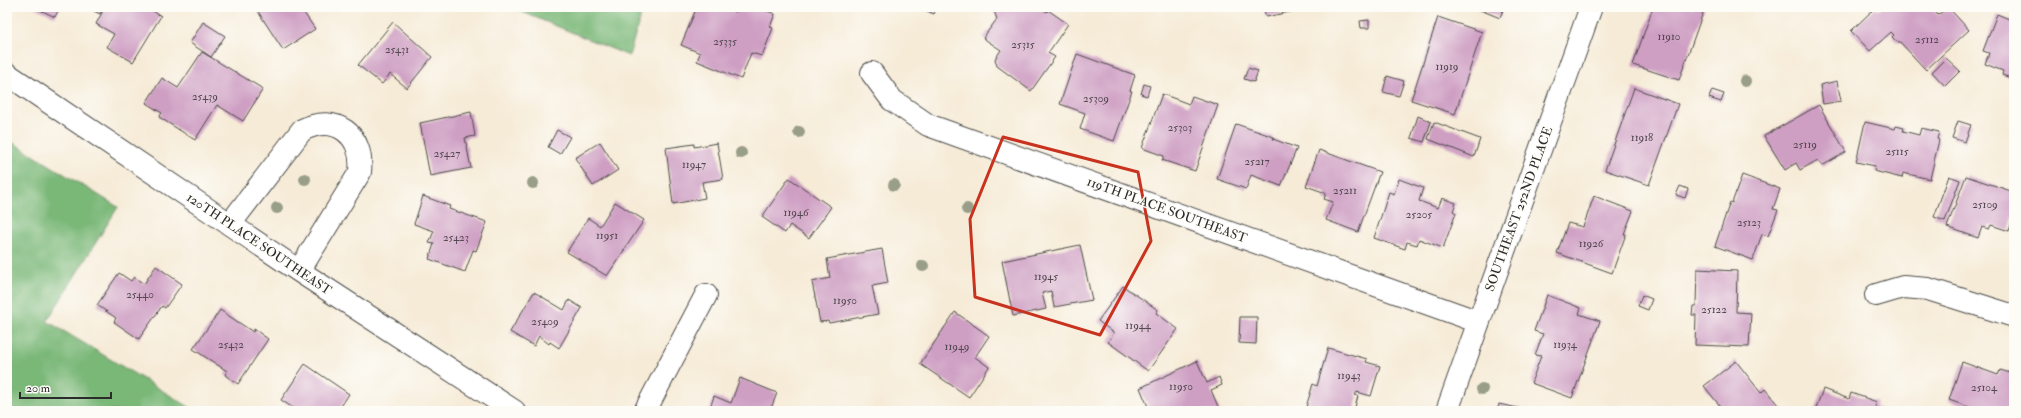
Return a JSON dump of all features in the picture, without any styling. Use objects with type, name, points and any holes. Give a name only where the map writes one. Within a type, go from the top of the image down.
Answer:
[{"type":"street","name":"SOUTHEAST 252ND PLACE","points":[[1447,411],[1590,7]]},
{"type":"street","name":"119TH PLACE SOUTHEAST","points":[[872,73],[892,100],[928,125],[1479,322]]},
{"type":"street","name":"120TH PLACE SOUTHEAST","points":[[7,74],[299,271],[514,411]]},
{"type":"street","points":[[230,224],[302,130],[312,126],[326,124],[344,130],[350,134],[358,145],[362,160],[360,172],[299,271]]},
{"type":"street","points":[[1876,295],[1903,287],[1928,289],[2014,316]]},
{"type":"street","points":[[645,411],[706,295]]},
{"type":"highlighted area","points":[[1003,137],[1138,172],[1151,241],[1100,335],[975,297],[970,219]]},
{"type":"green space","points":[[510,7],[643,7],[629,56]]},
{"type":"green space","points":[[7,139],[118,207],[47,321],[196,411],[7,411]]},
{"type":"building","points":[[34,7],[60,7],[55,17]]},
{"type":"building","points":[[94,7],[103,7],[100,14],[92,10]]},
{"type":"building","points":[[105,7],[146,7],[161,16],[133,62],[107,47],[114,34],[96,24]]},
{"type":"building","points":[[255,7],[300,7],[315,29],[283,50]]},
{"type":"building","points":[[697,7],[721,7],[736,12],[737,7],[757,7],[775,14],[770,27],[773,28],[762,56],[751,53],[741,79],[697,61],[700,53],[681,45]]},
{"type":"building","points":[[919,7],[937,7],[934,14]]},
{"type":"building","points":[[997,7],[1038,7],[1047,12],[1048,10],[1068,24],[1048,53],[1055,57],[1031,91],[997,66],[995,59],[1001,50],[983,38],[997,19],[994,11]]},
{"type":"building","points":[[1263,7],[1308,7],[1308,8],[1266,17]]},
{"type":"building","points":[[1473,7],[1504,7],[1500,18]]},
{"type":"building","points":[[1653,7],[1705,7],[1679,80],[1633,65]]},
{"type":"building","points":[[1876,7],[1879,10],[1882,7],[1930,7],[1938,15],[1948,7],[1969,30],[1926,70],[1899,41],[1898,43],[1892,37],[1894,35],[1891,32],[1870,51],[1851,31]]},
{"type":"building","points":[[1997,14],[2014,21],[2014,79],[2002,75],[2003,71],[1985,64],[1989,53],[1983,51]]},
{"type":"building","points":[[1438,17],[1482,32],[1455,114],[1411,100]]},
{"type":"building","points":[[1369,20],[1369,28],[1361,28],[1360,21]]},
{"type":"building","points":[[203,22],[225,36],[211,57],[190,43]]},
{"type":"building","points":[[393,22],[432,57],[407,88],[390,74],[382,84],[358,65]]},
{"type":"building","points":[[202,52],[263,89],[243,121],[217,105],[195,140],[159,117],[162,113],[146,103],[162,78],[178,88]]},
{"type":"building","points":[[1077,54],[1135,75],[1130,91],[1132,91],[1114,141],[1080,129],[1085,113],[1060,104]]},
{"type":"building","points":[[1946,58],[1960,71],[1945,86],[1932,72]]},
{"type":"building","points":[[1248,68],[1258,71],[1254,82],[1244,79]]},
{"type":"building","points":[[1387,76],[1404,81],[1399,96],[1383,92]]},
{"type":"building","points":[[1837,81],[1841,101],[1823,104],[1820,85]]},
{"type":"building","points":[[1144,84],[1150,86],[1147,96],[1141,94]]},
{"type":"building","points":[[1634,88],[1678,104],[1649,185],[1605,170]]},
{"type":"building","points":[[1712,90],[1724,94],[1721,102],[1709,98]]},
{"type":"building","points":[[1162,94],[1189,104],[1192,96],[1218,105],[1195,171],[1162,160],[1164,156],[1142,148]]},
{"type":"building","points":[[1819,105],[1846,152],[1822,166],[1818,160],[1800,170],[1796,163],[1785,170],[1764,136]]},
{"type":"building","points":[[471,112],[475,136],[465,138],[471,168],[430,176],[420,123]]},
{"type":"building","points":[[1418,116],[1431,122],[1424,142],[1411,138]]},
{"type":"building","points":[[1958,121],[1971,125],[1965,142],[1952,138]]},
{"type":"building","points":[[1434,122],[1480,139],[1474,157],[1428,139]]},
{"type":"building","points":[[1865,122],[1895,129],[1896,126],[1904,128],[1903,131],[1919,135],[1921,128],[1939,132],[1937,139],[1939,140],[1930,179],[1903,173],[1902,178],[1874,171],[1875,166],[1856,162]]},
{"type":"building","points":[[1236,124],[1274,137],[1273,139],[1297,148],[1281,186],[1251,175],[1246,189],[1217,179]]},
{"type":"building","points":[[557,130],[570,137],[560,154],[548,147]]},
{"type":"building","points":[[600,142],[618,170],[593,186],[575,158]]},
{"type":"building","points":[[717,143],[723,179],[702,182],[705,198],[673,204],[666,148],[694,144],[694,147]]},
{"type":"building","points":[[1319,150],[1380,172],[1358,232],[1326,220],[1333,202],[1324,199],[1326,193],[1306,186]]},
{"type":"building","points":[[1742,175],[1780,189],[1773,209],[1778,210],[1768,236],[1762,234],[1753,260],[1715,246],[1730,202],[1732,203]]},
{"type":"building","points":[[1949,176],[1960,180],[1945,221],[1934,217]]},
{"type":"building","points":[[1966,176],[2014,192],[2014,215],[2009,231],[1991,225],[1989,229],[1982,227],[1978,238],[1947,227]]},
{"type":"building","points":[[789,178],[831,207],[809,238],[790,225],[785,233],[762,217]]},
{"type":"building","points":[[1399,179],[1423,188],[1419,201],[1438,208],[1442,198],[1456,203],[1453,211],[1456,213],[1443,248],[1419,239],[1417,245],[1407,242],[1405,249],[1374,238],[1389,192],[1394,194]]},
{"type":"building","points":[[1680,186],[1688,189],[1685,198],[1676,195]]},
{"type":"building","points":[[423,196],[450,206],[449,209],[487,222],[476,251],[473,250],[465,272],[429,259],[434,244],[429,243],[434,231],[414,224]]},
{"type":"building","points":[[1594,196],[1633,211],[1612,273],[1557,253],[1568,223],[1583,227]]},
{"type":"building","points":[[615,202],[644,220],[607,276],[567,252],[588,218],[600,226]]},
{"type":"building","points":[[1080,245],[1092,300],[1054,307],[1051,291],[1042,293],[1046,309],[1013,316],[1002,261]]},
{"type":"building","points":[[882,249],[888,283],[872,286],[878,314],[829,323],[828,321],[820,322],[812,282],[830,278],[827,259]]},
{"type":"building","points":[[156,266],[182,284],[165,308],[162,306],[139,339],[114,322],[116,318],[97,305],[119,273],[131,281],[134,277],[144,284]]},
{"type":"building","points":[[1697,269],[1737,271],[1736,312],[1751,313],[1749,347],[1695,345],[1696,315],[1692,315],[1693,306],[1696,306]]},
{"type":"building","points":[[1123,286],[1158,310],[1156,313],[1178,329],[1148,371],[1108,342],[1114,333],[1098,321]]},
{"type":"building","points":[[534,292],[564,310],[569,300],[582,308],[559,348],[550,342],[549,344],[539,336],[534,346],[510,332]]},
{"type":"building","points":[[1547,295],[1581,308],[1579,314],[1600,321],[1572,398],[1531,383],[1541,356],[1535,355],[1543,334],[1534,331]]},
{"type":"building","points":[[1642,295],[1652,299],[1648,310],[1638,306]]},
{"type":"building","points":[[220,310],[253,332],[254,329],[268,339],[238,384],[225,375],[227,371],[193,349]]},
{"type":"building","points":[[955,312],[989,336],[975,357],[989,367],[969,397],[920,364]]},
{"type":"building","points":[[1240,317],[1257,317],[1256,344],[1239,343]]},
{"type":"building","points":[[1328,348],[1367,359],[1366,362],[1380,366],[1371,396],[1357,392],[1355,395],[1358,396],[1354,411],[1321,411],[1306,407],[1313,384],[1317,386]]},
{"type":"building","points":[[1197,361],[1207,383],[1219,377],[1222,385],[1211,390],[1220,411],[1180,411],[1179,408],[1173,411],[1150,411],[1140,388]]},
{"type":"building","points":[[1736,361],[1761,393],[1765,389],[1783,411],[1724,411],[1704,386]]},
{"type":"building","points":[[1962,362],[1998,375],[2000,370],[2014,374],[2014,411],[1980,411],[1949,400]]},
{"type":"building","points":[[305,364],[349,394],[338,411],[298,411],[281,400]]},
{"type":"building","points":[[740,378],[777,393],[770,411],[709,411],[714,396],[731,403]]},
{"type":"building","points":[[1823,389],[1849,399],[1851,393],[1877,402],[1875,407],[1886,411],[1815,411]]},
{"type":"building","points":[[1499,404],[1527,410],[1527,411],[1497,411]]}]
